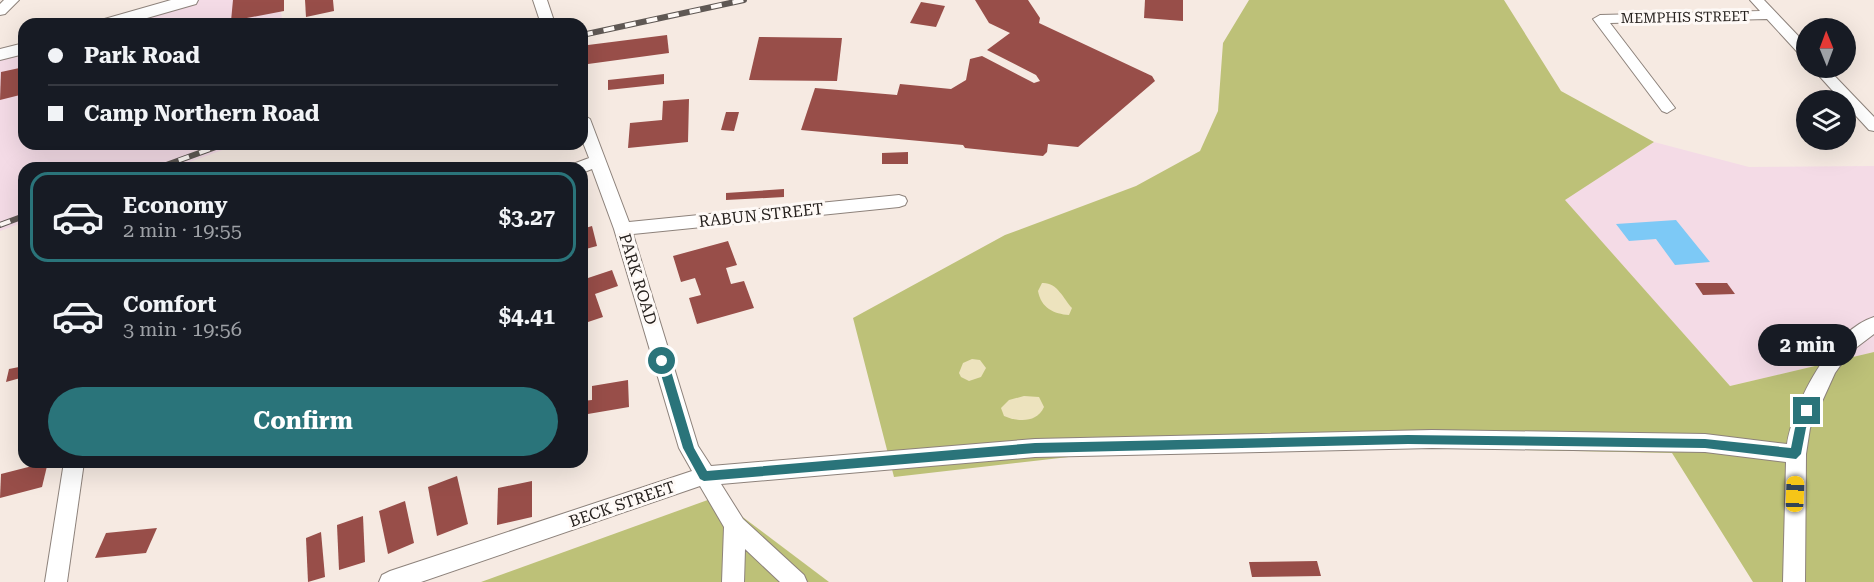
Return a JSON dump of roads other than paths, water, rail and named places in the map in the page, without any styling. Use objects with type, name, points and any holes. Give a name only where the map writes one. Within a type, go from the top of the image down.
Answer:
[{"type":"street","points":[[0,11],[12,0]]},
{"type":"street","points":[[128,18],[190,0]]},
{"type":"street","points":[[540,0],[546,18]]},
{"type":"street","points":[[1757,0],[1796,42]]},
{"type":"street","name":"MEMPHIS STREET","points":[[1667,108],[1600,19],[1771,15]]},
{"type":"street","points":[[0,55],[18,50]]},
{"type":"street","points":[[1828,78],[1874,126]]},
{"type":"street","name":"PARK ROAD","points":[[588,136],[622,229],[689,448],[735,526],[796,582]]},
{"type":"street","points":[[588,164],[597,161]]},
{"type":"street","name":"RABUN STREET","points":[[622,229],[899,201]]},
{"type":"street","points":[[1794,582],[1796,454],[1800,428],[1827,369],[1842,348],[1874,324]]},
{"type":"street","name":"BECK STREET","points":[[390,582],[704,476],[1035,448],[1408,439],[1705,443],[1796,454]]},
{"type":"street","points":[[56,582],[73,468]]},
{"type":"street","points":[[733,582],[735,526]]},
{"type":"water","points":[[1676,220],[1710,262],[1675,265],[1656,239],[1629,241],[1616,224]]},
{"type":"railway","points":[[588,34],[744,0]]},
{"type":"railway","points":[[174,162],[208,150]]},
{"type":"railway","points":[[0,225],[18,218]]}]
